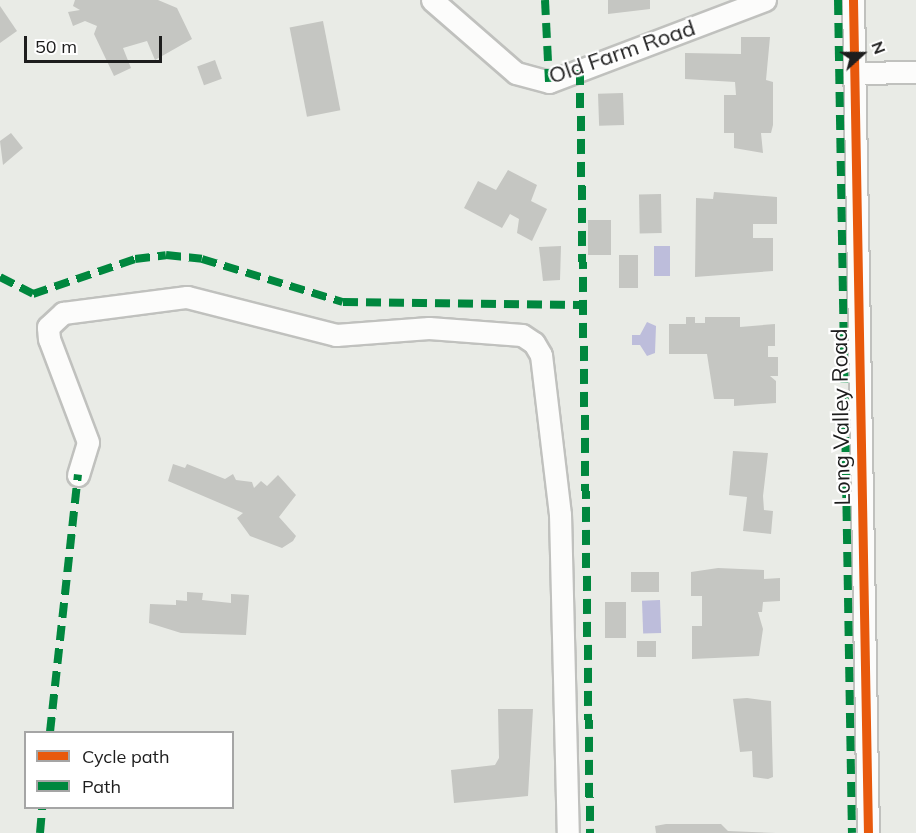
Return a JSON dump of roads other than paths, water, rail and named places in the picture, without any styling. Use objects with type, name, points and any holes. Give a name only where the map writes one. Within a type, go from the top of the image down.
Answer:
[{"type":"street","name":"Old Farm Road","points":[[432,0],[516,73],[549,82],[765,0]]},
{"type":"street","name":"Long Valley Road","points":[[853,0],[868,833]]},
{"type":"street","points":[[854,73],[916,72]]},
{"type":"street","points":[[78,475],[88,442],[49,339],[48,327],[63,313],[208,298],[304,330],[336,335],[429,328],[522,335],[534,343],[541,356],[560,514],[568,833]]},
{"type":"water","points":[[654,246],[670,246],[670,276],[654,276]]},
{"type":"water","points":[[647,322],[656,326],[655,353],[647,356],[640,345],[632,345],[632,335],[640,335]]},
{"type":"water","points":[[660,600],[661,633],[643,634],[642,601]]}]
